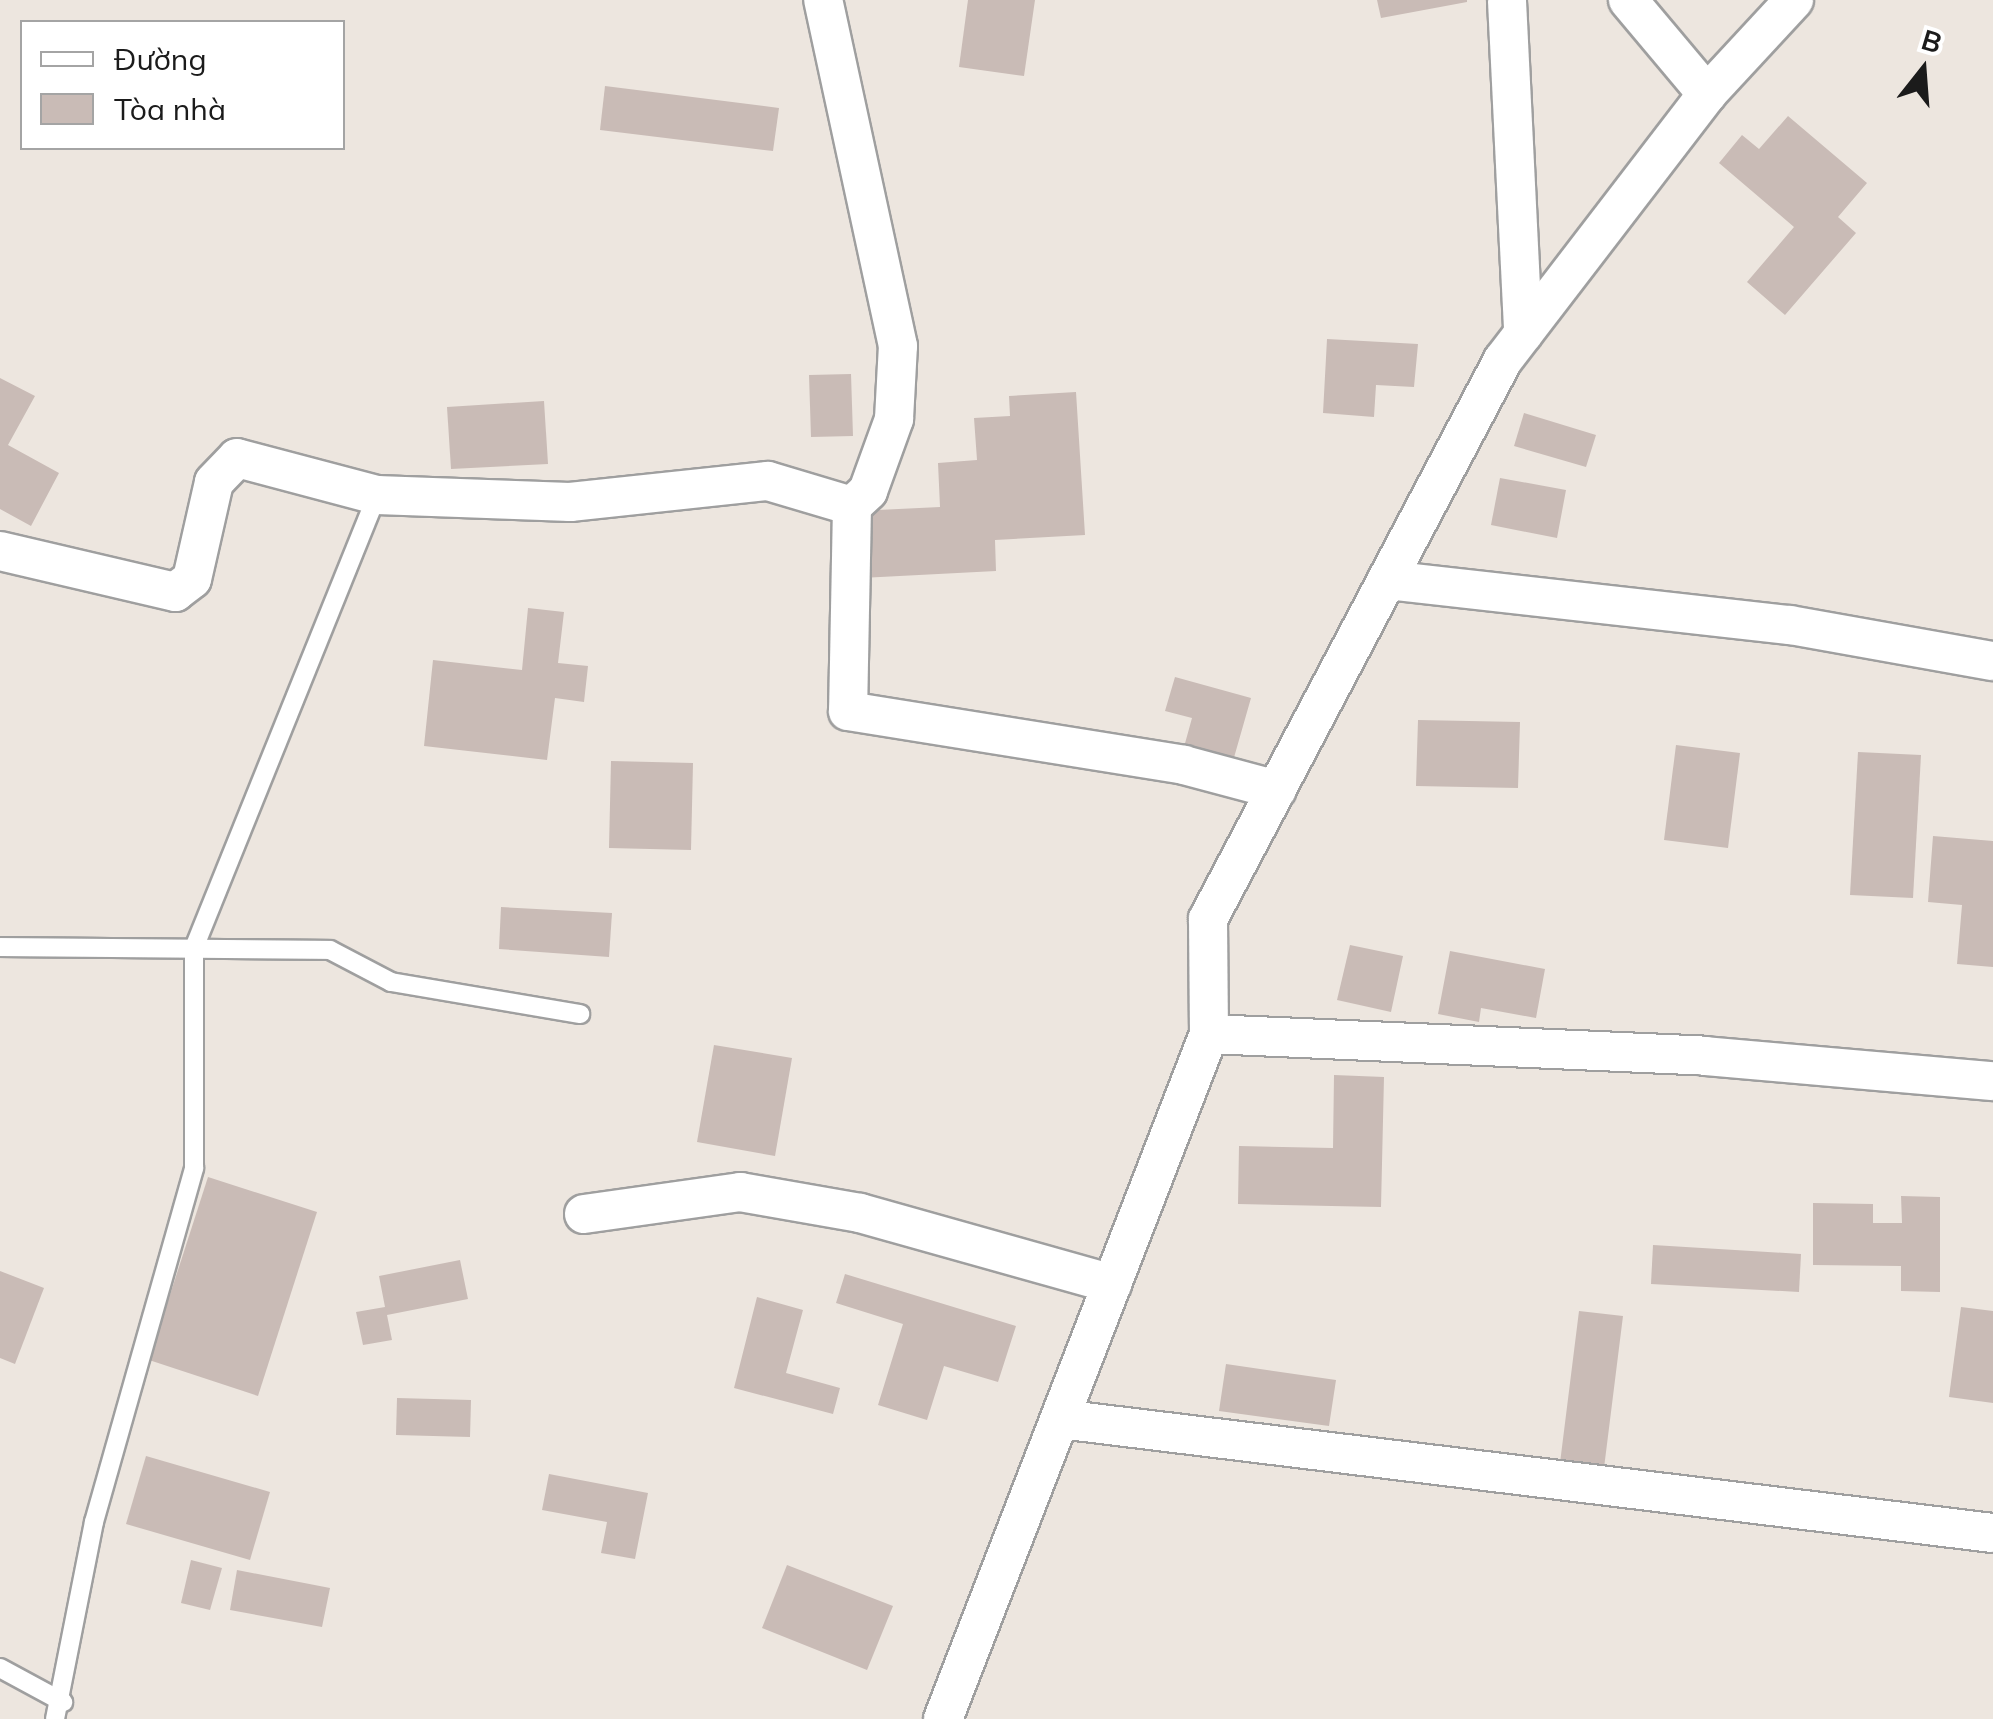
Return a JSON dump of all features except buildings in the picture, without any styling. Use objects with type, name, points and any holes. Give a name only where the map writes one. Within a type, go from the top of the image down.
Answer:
[{"type":"street","points":[[823,0],[898,346],[894,419],[868,490],[852,506],[848,711],[1184,765],[1277,790]]},
{"type":"street","points":[[1628,0],[1707,94]]},
{"type":"street","points":[[943,1719],[1210,1034],[1208,919],[1387,580],[1523,334],[1707,94],[1794,0]]},
{"type":"street","points":[[1507,1],[1523,334]]},
{"type":"street","points":[[0,551],[175,592],[192,579],[214,482],[237,458],[377,495],[570,502],[768,481],[852,506]]},
{"type":"street","points":[[1387,580],[1790,625],[1993,661]]},
{"type":"street","points":[[1210,1034],[1705,1056],[1993,1081]]},
{"type":"street","points":[[584,1214],[740,1192],[860,1213],[1112,1284]]},
{"type":"street","points":[[1060,1419],[1993,1533]]},
{"type":"lane","points":[[0,1668],[59,1711],[94,1522],[194,1168],[194,948],[377,495]]},
{"type":"lane","points":[[0,947],[330,950],[391,982],[580,1014]]}]
